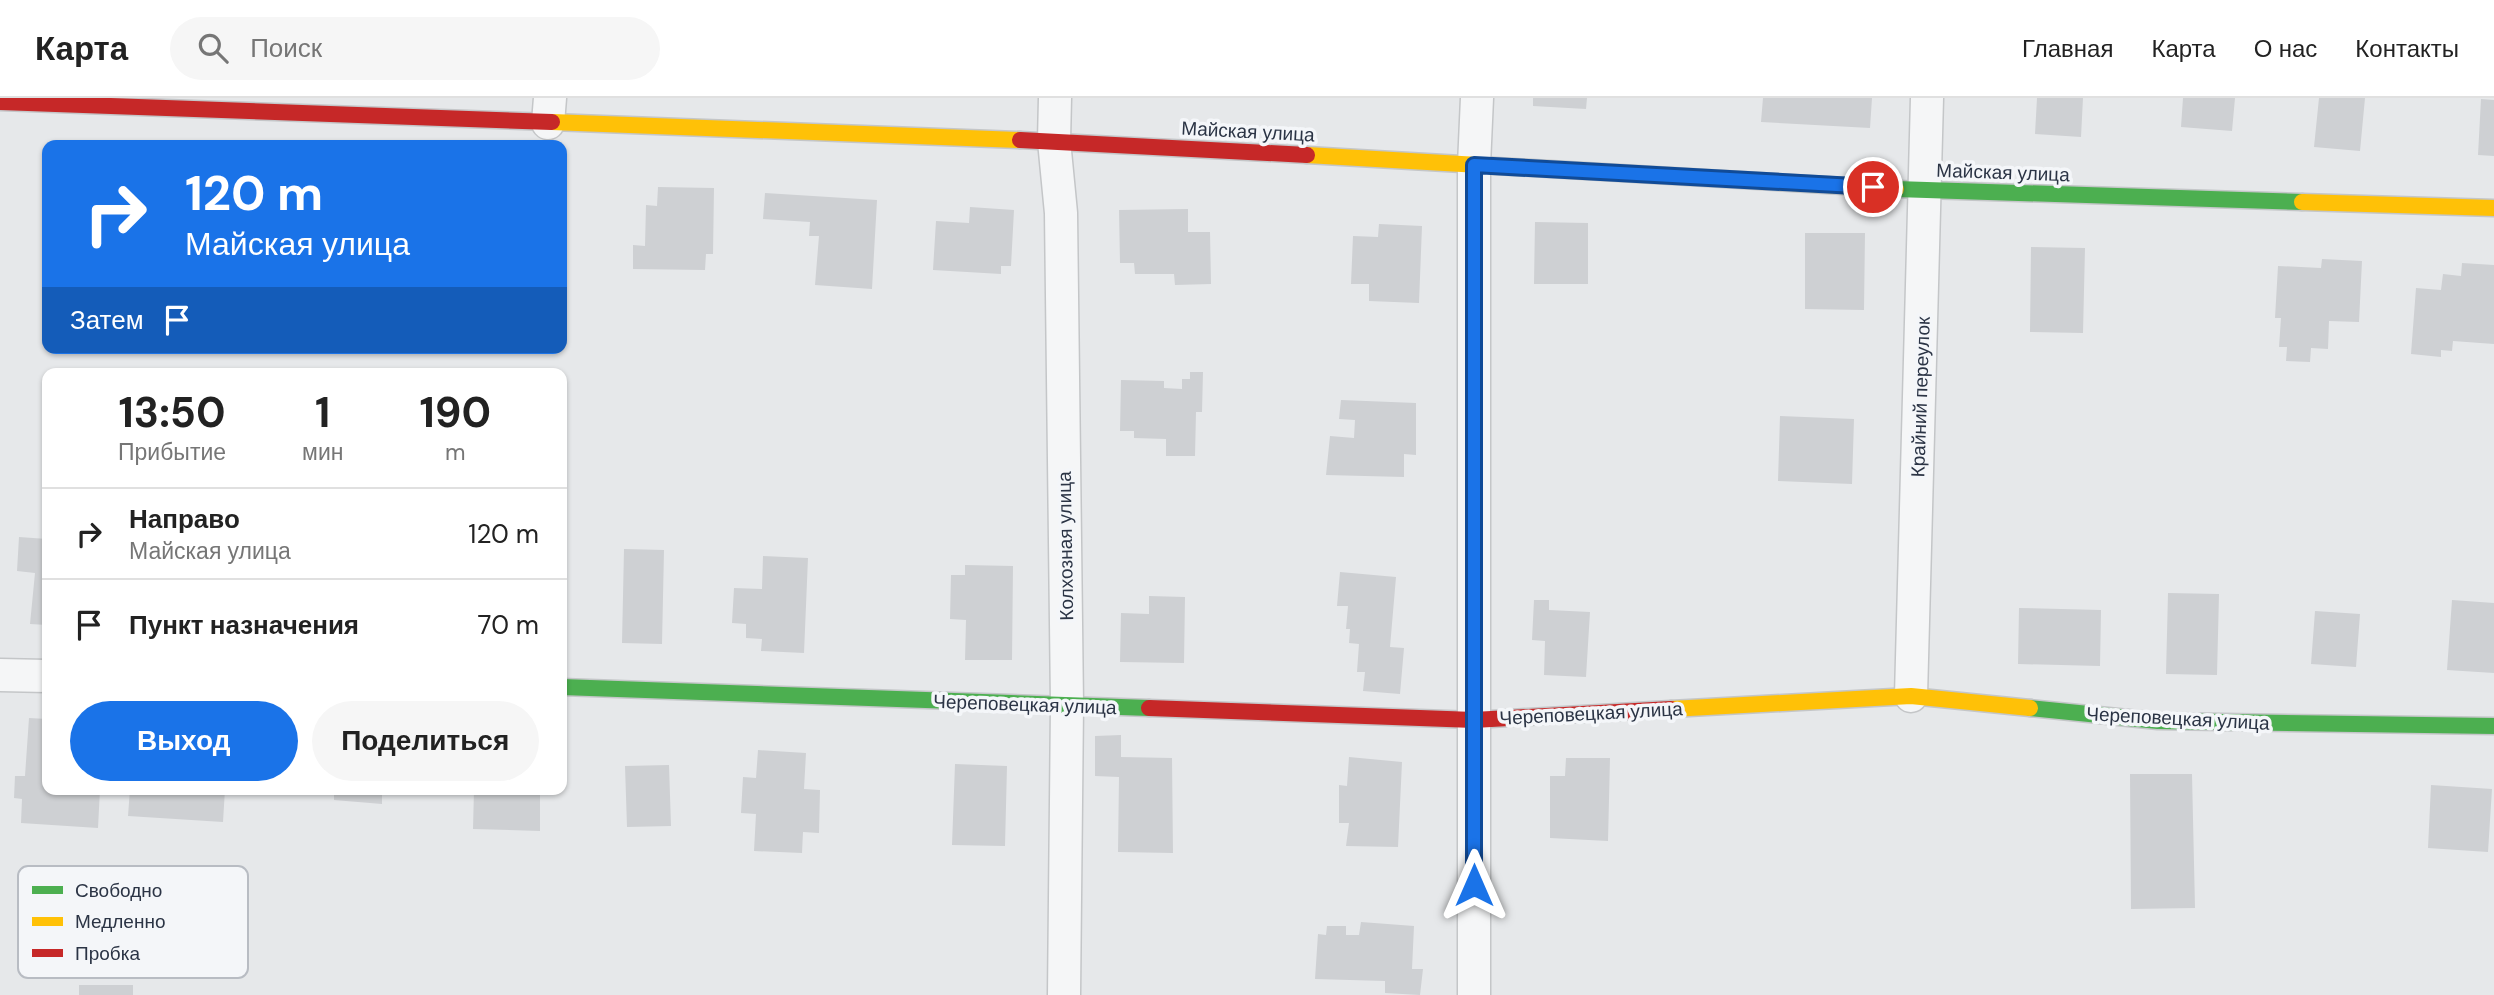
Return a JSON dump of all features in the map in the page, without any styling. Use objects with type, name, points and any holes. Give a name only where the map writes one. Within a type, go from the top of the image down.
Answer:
[{"type":"street","name":"Колхозная улица","points":[[1055,98],[1054,141],[1061,213],[1067,705],[1064,995]]},
{"type":"street","points":[[1474,995],[1474,165],[1477,98]]},
{"type":"street","name":"Крайний переулок","points":[[1911,696],[1927,98]]},
{"type":"street","name":"Майская улица","points":[[0,102],[549,111],[1926,191],[2494,208]]},
{"type":"street","points":[[0,675],[42,676]]},
{"type":"street","name":"Череповецкая улица","points":[[567,687],[1474,720],[1911,696],[2158,720],[2494,726]]},
{"type":"building","points":[[1533,98],[1587,98],[1586,109],[1533,106]]},
{"type":"building","points":[[1763,98],[1872,98],[1870,128],[1761,122]]},
{"type":"building","points":[[2037,98],[2083,98],[2081,137],[2035,134]]},
{"type":"building","points":[[2183,98],[2235,98],[2232,131],[2181,127]]},
{"type":"building","points":[[2319,98],[2365,98],[2360,151],[2314,147]]},
{"type":"building","points":[[2481,99],[2494,100],[2494,156],[2478,155]]},
{"type":"building","points":[[658,187],[714,188],[713,254],[706,254],[705,270],[633,269],[633,245],[645,246],[646,205],[657,206]]},
{"type":"building","points":[[765,193],[877,200],[872,289],[815,285],[819,236],[809,236],[810,222],[763,219]]},
{"type":"building","points":[[970,207],[1014,210],[1011,266],[1001,266],[1001,274],[933,270],[936,221],[969,223]]},
{"type":"building","points":[[1188,209],[1188,232],[1210,232],[1211,284],[1175,285],[1174,274],[1135,274],[1134,263],[1120,263],[1119,210]]},
{"type":"building","points":[[1535,222],[1588,223],[1588,284],[1534,284]]},
{"type":"building","points":[[1379,224],[1422,226],[1419,303],[1369,301],[1369,284],[1351,284],[1353,236],[1378,237]]},
{"type":"building","points":[[1805,233],[1865,233],[1864,310],[1805,309]]},
{"type":"building","points":[[2031,247],[2085,248],[2083,333],[2030,332]]},
{"type":"building","points":[[2322,259],[2362,261],[2359,322],[2329,321],[2328,349],[2311,348],[2310,362],[2286,361],[2287,347],[2279,347],[2281,318],[2275,318],[2278,266],[2321,268]]},
{"type":"building","points":[[2462,263],[2494,265],[2494,344],[2453,341],[2452,351],[2441,350],[2441,357],[2411,354],[2416,288],[2441,290],[2443,274],[2461,276]]},
{"type":"building","points":[[1190,372],[1203,372],[1202,412],[1196,412],[1195,456],[1166,456],[1166,439],[1134,438],[1134,431],[1120,431],[1121,380],[1164,381],[1164,388],[1182,389],[1182,379],[1190,379]]},
{"type":"building","points":[[1341,400],[1416,403],[1416,455],[1404,454],[1404,477],[1326,475],[1330,436],[1354,438],[1355,420],[1339,419]]},
{"type":"building","points":[[1780,416],[1854,419],[1852,484],[1778,481]]},
{"type":"building","points":[[19,537],[42,539],[42,625],[30,624],[35,573],[17,571]]},
{"type":"building","points":[[624,549],[664,550],[662,644],[622,643]]},
{"type":"building","points":[[763,556],[808,558],[804,653],[761,651],[762,639],[746,638],[746,624],[732,623],[734,588],[762,589]]},
{"type":"building","points":[[965,565],[1013,566],[1012,660],[965,660],[966,620],[950,619],[951,575],[965,575]]},
{"type":"building","points":[[1340,572],[1396,577],[1390,647],[1404,648],[1400,694],[1363,691],[1365,672],[1357,672],[1359,644],[1349,643],[1350,629],[1346,629],[1348,606],[1337,606]]},
{"type":"building","points":[[2168,593],[2219,594],[2217,675],[2166,674]]},
{"type":"building","points":[[1149,596],[1185,597],[1184,663],[1120,662],[1121,613],[1149,614]]},
{"type":"building","points":[[1534,600],[1549,600],[1549,610],[1590,612],[1586,677],[1544,675],[1545,641],[1532,640]]},
{"type":"building","points":[[2452,600],[2494,603],[2494,673],[2447,670]]},
{"type":"building","points":[[2019,608],[2101,610],[2100,666],[2018,664]]},
{"type":"building","points":[[2315,611],[2360,614],[2356,667],[2311,664]]},
{"type":"building","points":[[29,718],[42,719],[42,795],[100,795],[98,828],[21,823],[22,799],[14,798],[15,776],[25,776]]},
{"type":"building","points":[[1121,735],[1121,757],[1172,758],[1173,853],[1118,852],[1119,777],[1095,776],[1095,736]]},
{"type":"building","points":[[758,750],[806,753],[804,789],[820,790],[819,833],[803,832],[802,853],[754,851],[756,814],[741,813],[743,777],[756,778]]},
{"type":"building","points":[[1349,757],[1402,762],[1398,847],[1346,846],[1349,823],[1339,823],[1339,785],[1347,786]]},
{"type":"building","points":[[1566,758],[1610,758],[1608,841],[1550,838],[1550,776],[1565,776]]},
{"type":"building","points":[[955,764],[1007,766],[1005,846],[952,845]]},
{"type":"building","points":[[669,765],[671,826],[627,827],[625,766]]},
{"type":"building","points":[[2130,774],[2192,774],[2195,908],[2131,909]]},
{"type":"building","points":[[2431,785],[2492,789],[2488,852],[2428,848]]},
{"type":"building","points":[[130,795],[225,795],[223,822],[128,816]]},
{"type":"building","points":[[334,795],[382,795],[382,804],[334,800]]},
{"type":"building","points":[[474,795],[540,795],[540,831],[473,829]]},
{"type":"building","points":[[1361,922],[1414,926],[1412,969],[1423,969],[1420,995],[1385,993],[1385,981],[1315,979],[1318,934],[1326,935],[1327,926],[1346,926],[1346,935],[1359,935]]},
{"type":"building","points":[[79,985],[133,985],[133,995],[79,995]]},
{"type":"traffic: fast","points":[[1896,189],[2302,202]]},
{"type":"traffic: fast","points":[[567,687],[1149,708]]},
{"type":"traffic: fast","points":[[2030,708],[2158,721],[2494,726]]},
{"type":"traffic: slow","points":[[552,122],[1020,140]]},
{"type":"traffic: slow","points":[[1307,155],[1896,189]]},
{"type":"traffic: slow","points":[[2302,202],[2494,208]]},
{"type":"traffic: slow","points":[[1671,709],[1911,696],[2030,708]]},
{"type":"traffic: jam","points":[[0,102],[552,122]]},
{"type":"traffic: jam","points":[[1020,140],[1307,155]]},
{"type":"traffic: jam","points":[[1149,708],[1474,720],[1671,709]]},
{"type":"route","points":[[1474,885],[1474,165],[1873,187]]}]
